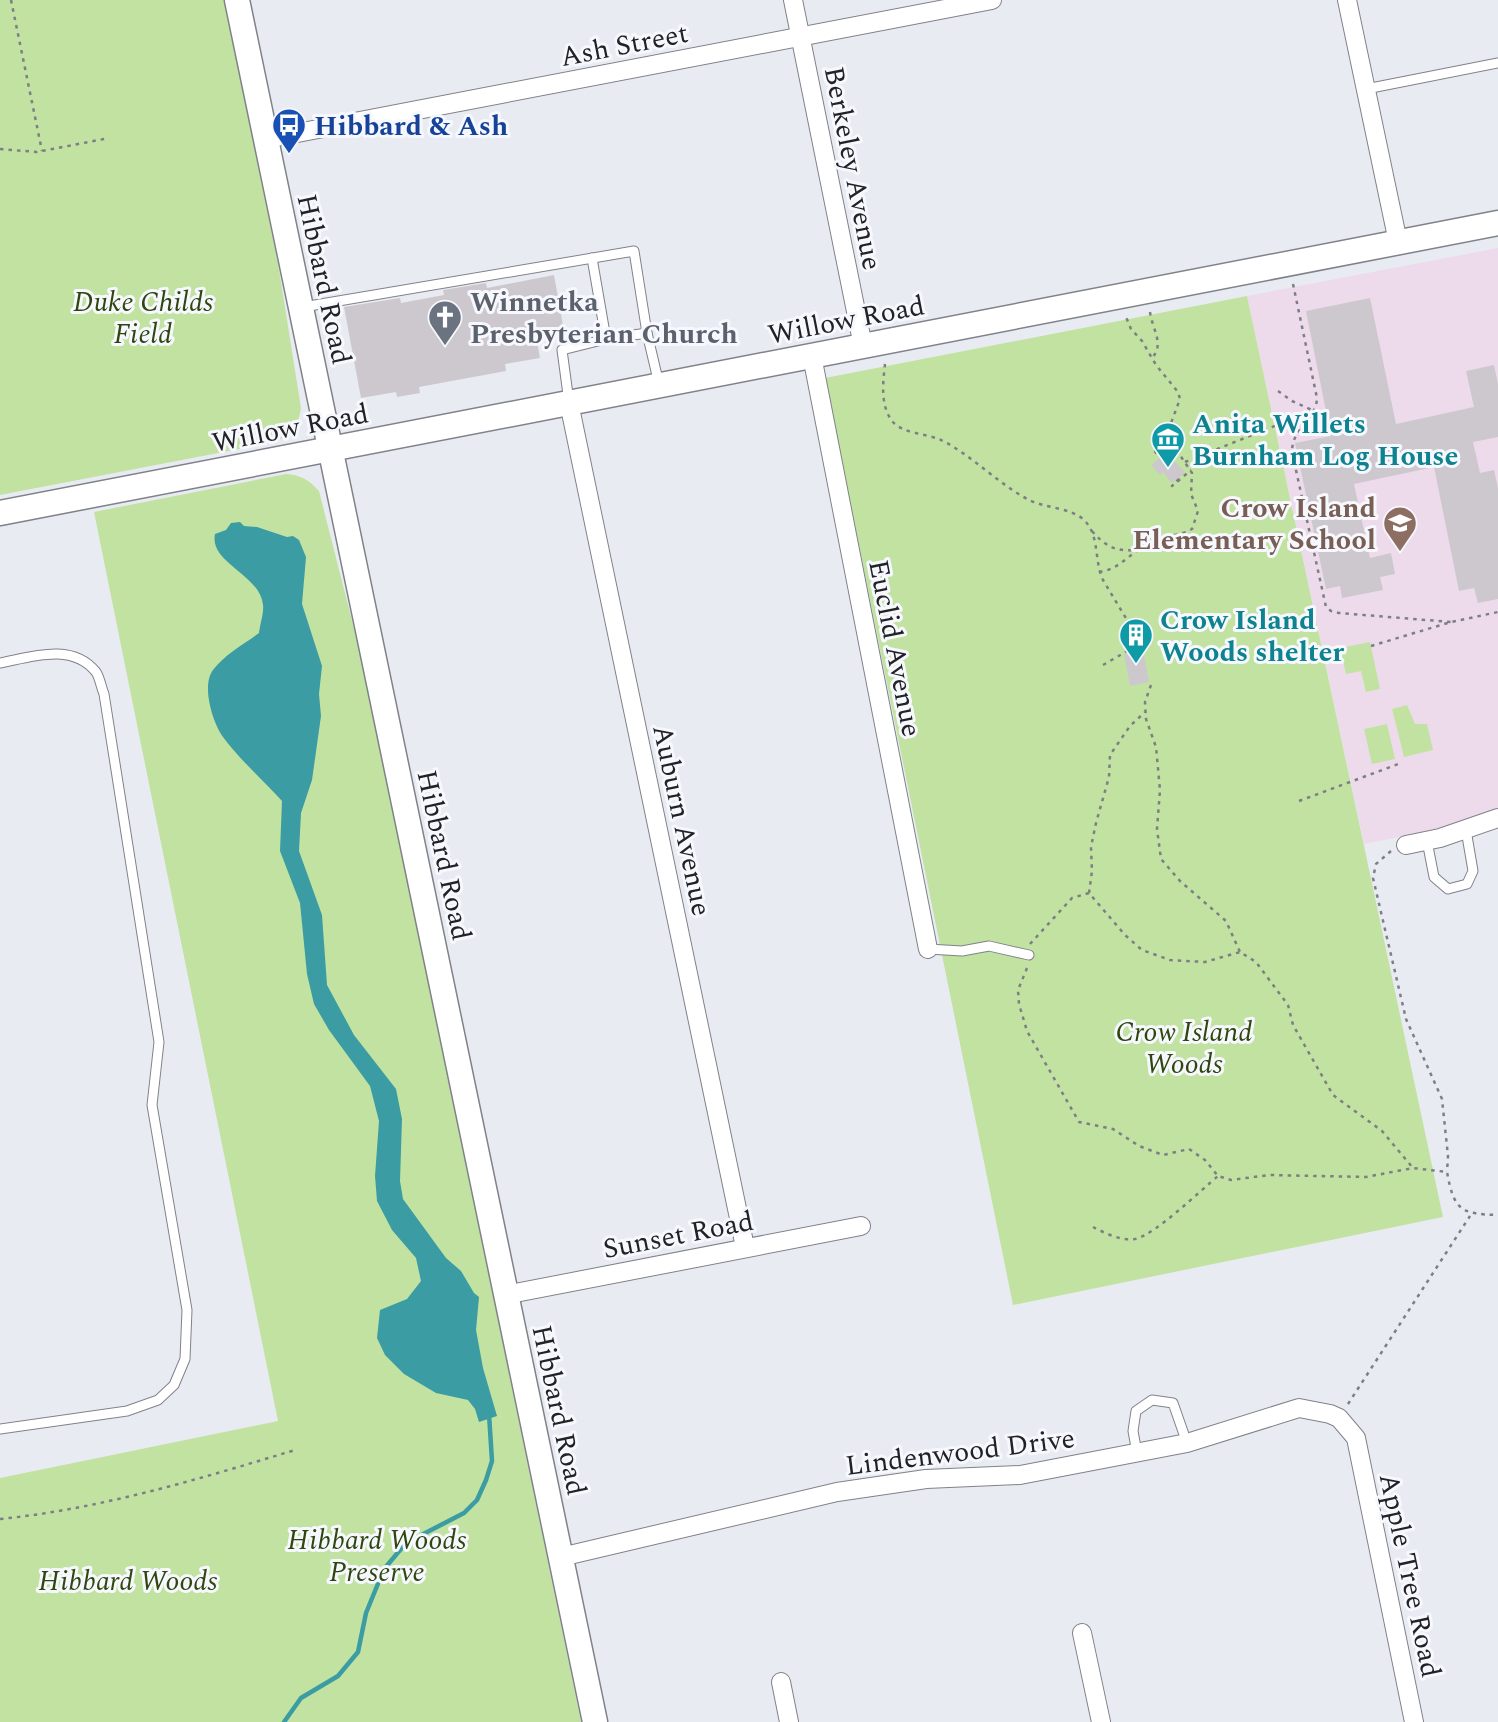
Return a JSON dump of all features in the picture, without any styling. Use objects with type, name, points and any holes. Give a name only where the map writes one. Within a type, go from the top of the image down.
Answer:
[{"type":"street","name":"Hibbard Road","points":[[237,0],[594,1722]]},
{"type":"street","name":"Berkeley Avenue","points":[[793,0],[863,346]]},
{"type":"street","name":"Ash Street","points":[[266,139],[992,0]]},
{"type":"street","points":[[1347,0],[1398,242]]},
{"type":"street","name":"Willow Road","points":[[0,513],[1498,223]]},
{"type":"street","name":"Euclid Avenue","points":[[812,356],[928,949]]},
{"type":"street","name":"Auburn Avenue","points":[[569,403],[745,1247]]},
{"type":"street","points":[[1406,845],[1466,830],[1498,818]]},
{"type":"street","name":"Sunset Road","points":[[505,1295],[862,1226]]},
{"type":"street","name":"Lindenwood Drive","points":[[561,1557],[837,1492],[926,1479],[1020,1475],[1137,1453],[1186,1443],[1299,1408],[1330,1414],[1339,1419]]},
{"type":"street","name":"Apple Tree Road","points":[[1339,1419],[1356,1438],[1414,1722]]},
{"type":"street","points":[[1082,1633],[1101,1722]]},
{"type":"street","points":[[781,1682],[789,1722]]},
{"type":"lane","points":[[1366,89],[1498,63]]},
{"type":"lane","points":[[301,307],[634,251],[647,332],[660,385]]},
{"type":"lane","points":[[592,258],[606,339]]},
{"type":"lane","points":[[569,403],[562,351],[606,339],[647,332]]},
{"type":"lane","points":[[0,663],[57,653],[78,658],[97,673],[104,694],[159,1042],[152,1105],[187,1310],[184,1359],[174,1385],[158,1401],[127,1411],[0,1429]]},
{"type":"lane","points":[[1427,841],[1434,877],[1448,890],[1467,884],[1473,871],[1466,830]]},
{"type":"lane","points":[[928,949],[962,951],[989,946],[1029,955]]},
{"type":"lane","points":[[1137,1453],[1133,1431],[1136,1411],[1152,1400],[1174,1403],[1186,1443]]},
{"type":"path","points":[[11,0],[42,151]]},
{"type":"path","points":[[0,149],[42,151],[109,138]]},
{"type":"path","points":[[1293,284],[1317,398],[1314,411],[1292,441],[1293,452],[1326,607],[1339,612],[1451,622]]},
{"type":"path","points":[[1150,312],[1158,345],[1158,352],[1152,358]]},
{"type":"path","points":[[1099,572],[1109,571],[1155,539],[1172,537],[1192,529],[1198,511],[1191,494],[1191,470],[1169,439],[1168,431],[1180,399],[1174,385],[1131,330],[1126,317]]},
{"type":"path","points":[[885,364],[884,404],[891,420],[904,429],[944,442],[1029,499],[1083,519],[1102,543],[1120,551],[1138,550]]},
{"type":"path","points":[[1278,391],[1314,411]]},
{"type":"path","points":[[1185,462],[1287,421],[1305,423]]},
{"type":"path","points":[[1157,443],[1152,448],[1158,457],[1174,447]]},
{"type":"path","points":[[1179,479],[1172,486],[1191,470]]},
{"type":"path","points":[[1090,530],[1099,572],[1130,625],[1146,640]]},
{"type":"path","points":[[1371,646],[1451,622],[1498,612]]},
{"type":"path","points":[[1103,666],[1129,650],[1143,647]]},
{"type":"path","points":[[1152,685],[1145,702],[1146,719],[1156,747],[1160,790],[1157,830],[1161,859],[1180,881],[1226,920],[1240,952],[1256,962],[1289,1005],[1293,1025],[1333,1095],[1382,1130],[1413,1168]]},
{"type":"path","points":[[1089,892],[1093,871],[1091,847],[1109,777],[1110,755],[1130,726],[1146,712]]},
{"type":"path","points":[[1299,802],[1401,763]]},
{"type":"path","points":[[1406,845],[1389,852],[1376,864],[1373,878],[1406,1019],[1442,1099],[1451,1197],[1471,1214],[1498,1215]]},
{"type":"path","points":[[1089,892],[1125,935],[1142,950],[1170,960],[1205,962],[1240,952]]},
{"type":"path","points":[[1089,892],[1072,898],[1030,943],[1029,964],[1018,990],[1027,1031],[1079,1122],[1113,1129],[1139,1146],[1163,1154],[1189,1149],[1205,1160],[1219,1176],[1231,1180],[1269,1175],[1366,1177],[1413,1168],[1447,1172]]},
{"type":"path","points":[[1093,1227],[1113,1236],[1135,1239],[1163,1223],[1219,1176]]},
{"type":"path","points":[[1339,1419],[1471,1214]]},
{"type":"path","points":[[0,1519],[117,1499],[295,1450]]},
{"type":"shaded area","name":"Crow Island Elementary School","points":[[1498,248],[1498,809],[1435,830],[1364,844],[1247,296]]},
{"type":"green space","name":"Duke Childs Field","points":[[0,0],[224,0],[278,263],[301,408],[294,430],[287,436],[275,442],[0,495]]},
{"type":"green space","name":"Crow Island Woods","points":[[1247,296],[1443,1217],[1013,1305],[825,378]]},
{"type":"green space","name":"Hibbard Woods","points":[[286,474],[304,479],[319,491],[360,652],[581,1722],[0,1722],[0,1478],[278,1421],[94,512]]},
{"type":"green space","points":[[1370,642],[1380,689],[1366,692],[1361,671],[1346,674],[1340,648]]},
{"type":"green space","points":[[1407,705],[1415,724],[1427,724],[1433,750],[1404,757],[1392,709]]},
{"type":"green space","points":[[1387,724],[1395,759],[1372,764],[1364,729]]},
{"type":"water","points":[[240,522],[244,526],[257,527],[287,537],[293,536],[299,540],[306,557],[302,604],[322,666],[319,694],[321,716],[312,780],[301,813],[299,851],[322,915],[327,985],[354,1035],[396,1089],[402,1119],[400,1181],[403,1199],[446,1258],[461,1271],[479,1297],[476,1330],[483,1368],[497,1416],[479,1422],[475,1409],[468,1400],[436,1393],[404,1374],[385,1355],[377,1338],[380,1310],[407,1299],[421,1281],[416,1258],[392,1230],[377,1201],[375,1176],[379,1121],[370,1086],[329,1030],[314,1004],[307,974],[300,903],[280,851],[282,801],[223,737],[208,695],[213,670],[228,655],[259,633],[263,605],[260,594],[227,561],[215,544],[215,534],[226,530],[231,523]]},
{"type":"building","name":"Winnetka Presbyterian Church","points":[[554,275],[564,331],[536,336],[540,358],[505,364],[506,371],[419,387],[420,393],[397,397],[396,392],[361,398],[344,307],[400,298],[401,303],[444,295],[443,290],[486,283],[487,288]]},
{"type":"building","points":[[1370,298],[1396,424],[1474,407],[1466,371],[1494,365],[1498,384],[1498,437],[1473,442],[1480,473],[1494,470],[1498,488],[1498,599],[1478,603],[1474,588],[1459,591],[1434,467],[1354,484],[1370,558],[1391,553],[1395,574],[1380,577],[1383,590],[1342,598],[1340,586],[1326,589],[1295,443],[1331,436],[1306,311]]},
{"type":"building","name":"Anita Willets Burnham Log House","points":[[1167,452],[1185,473],[1172,483],[1163,472],[1160,475],[1151,465]]},
{"type":"building","name":"Crow Island Woods shelter","points":[[1143,650],[1149,682],[1130,686],[1124,654]]},
{"type":"waterway","points":[[284,1722],[301,1698],[338,1676],[358,1652],[366,1613],[384,1569],[406,1543],[464,1513],[477,1500],[492,1461],[489,1414]]},
{"type":"place","name":"Hibbard & Ash","points":[[289,155]]},
{"type":"place","name":"Winnetka Presbyterian Church","points":[[445,347]]},
{"type":"place","name":"Anita Willets Burnham Log House","points":[[1168,469]]},
{"type":"place","name":"Crow Island Elementary School","points":[[1400,553]]},
{"type":"place","name":"Crow Island Woods shelter","points":[[1136,665]]},
{"type":"park label","name":"Hibbard Woods Preserve","points":[[377,1555]]}]
